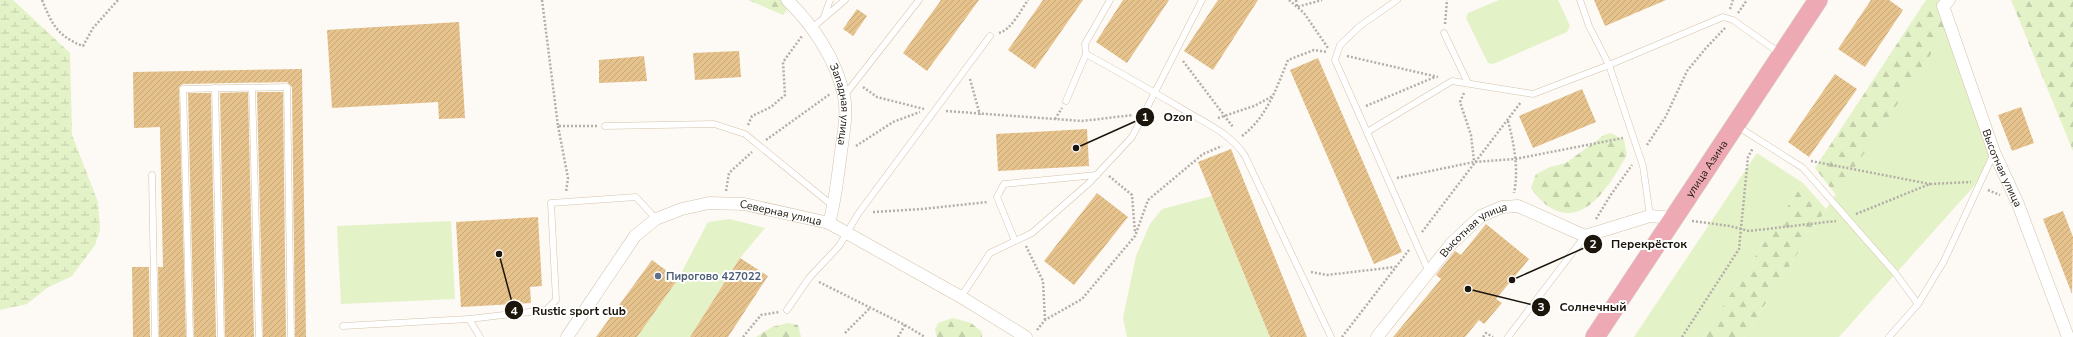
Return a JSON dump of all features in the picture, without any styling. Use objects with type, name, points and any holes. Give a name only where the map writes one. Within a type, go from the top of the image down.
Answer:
[{"type":"main road","name":"улица Азина","points":[[1595,337],[1818,0]]},
{"type":"street","name":"Западная улица","points":[[787,0],[812,28],[832,60],[842,91],[844,118],[834,206],[829,223]]},
{"type":"street","name":"Высотная улица","points":[[1949,0],[1943,6],[1994,152],[2018,204],[2068,337]]},
{"type":"street","name":"Северная улица","points":[[567,337],[635,236],[656,219],[682,209],[709,203],[744,204],[829,223],[1030,335]]},
{"type":"street","name":"Высотная улица","points":[[1377,337],[1428,270],[1451,244],[1480,216],[1502,207],[1518,206],[1585,236]]},
{"type":"street","points":[[1585,236],[1650,216],[1674,218]]},
{"type":"lane","points":[[824,18],[830,0]]},
{"type":"lane","points":[[812,28],[845,0]]},
{"type":"lane","points":[[842,91],[855,82],[919,0]]},
{"type":"lane","points":[[1066,101],[1086,54],[1085,44],[1110,0]]},
{"type":"lane","points":[[961,297],[990,252],[1032,233],[1099,172],[1132,137],[1156,93],[1202,0]]},
{"type":"lane","points":[[1397,0],[1360,26],[1340,45],[1335,60],[1428,270]]},
{"type":"lane","points":[[1580,0],[1589,26],[1609,65],[1640,156],[1643,166],[1650,216]]},
{"type":"lane","points":[[1367,132],[1452,81],[1533,94],[1609,65],[1723,17],[1733,20],[1782,55]]},
{"type":"lane","points":[[1444,33],[1468,83]]},
{"type":"lane","points":[[787,310],[809,278],[839,246],[858,214],[990,36]]},
{"type":"lane","points":[[1086,54],[1156,93],[1234,142],[1245,156],[1331,337]]},
{"type":"lane","points":[[190,337],[183,89],[287,87],[291,337]]},
{"type":"lane","points":[[215,88],[221,337]]},
{"type":"lane","points":[[252,88],[259,337]]},
{"type":"lane","points":[[605,126],[714,124],[745,134],[834,206]]},
{"type":"lane","points":[[1735,126],[1803,168],[1896,274],[1918,304]]},
{"type":"lane","points":[[1889,337],[1918,304],[1944,261],[1994,152]]},
{"type":"lane","points":[[1015,241],[997,197],[1004,184],[1099,172]]},
{"type":"lane","points":[[152,175],[155,337]]},
{"type":"lane","points":[[343,326],[470,319],[546,310],[556,300],[551,203],[636,197],[656,219]]},
{"type":"lane","points":[[1508,337],[1585,236]]},
{"type":"lane","points":[[470,319],[480,337]]},
{"type":"path","points":[[42,0],[52,24],[69,41],[83,46],[93,28],[118,0]]},
{"type":"path","points":[[542,0],[558,126],[568,178],[566,202]]},
{"type":"path","points":[[990,36],[1003,32],[1028,0]]},
{"type":"path","points":[[1289,0],[1316,29],[1331,52]]},
{"type":"path","points":[[1296,0],[1297,7]]},
{"type":"path","points":[[1297,7],[1322,0]]},
{"type":"path","points":[[1444,33],[1447,0]]},
{"type":"path","points":[[1585,236],[1610,196],[1640,156],[1666,116],[1687,71],[1706,48],[1733,20],[1747,0]]},
{"type":"path","points":[[745,134],[752,116],[771,108],[785,95],[783,62],[798,40],[812,28]]},
{"type":"path","points":[[1176,50],[1224,116],[1241,136]]},
{"type":"path","points":[[967,67],[980,115]]},
{"type":"path","points":[[1357,109],[1435,77]]},
{"type":"path","points":[[855,82],[877,97],[926,110],[1082,121],[1145,113]]},
{"type":"path","points":[[1468,83],[1460,102],[1471,135],[1474,162]]},
{"type":"path","points":[[724,203],[729,174],[759,145],[842,91]]},
{"type":"path","points":[[1342,337],[1520,102],[1533,94]]},
{"type":"path","points":[[1198,118],[1215,119],[1254,106],[1273,96]]},
{"type":"path","points":[[851,149],[893,122],[926,110]]},
{"type":"path","points":[[1507,121],[1513,142],[1517,180],[1511,206]]},
{"type":"path","points":[[558,126],[605,126]]},
{"type":"path","points":[[1388,179],[1474,162],[1515,159],[1633,136],[1653,136]]},
{"type":"path","points":[[1682,337],[1739,249],[1748,157],[1758,140]]},
{"type":"path","points":[[1030,335],[1045,320],[1082,299],[1135,236],[1148,200],[1203,154],[1234,142]]},
{"type":"path","points":[[1786,158],[1930,184]]},
{"type":"path","points":[[1099,172],[1132,195],[1135,236]]},
{"type":"path","points":[[858,214],[922,209],[998,200]]},
{"type":"path","points":[[1022,238],[1043,281],[1045,320]]},
{"type":"path","points":[[1299,269],[1327,275],[1396,267]]},
{"type":"path","points":[[809,278],[905,325],[925,337]]},
{"type":"path","points":[[844,333],[870,308]]},
{"type":"path","points":[[743,337],[761,315],[787,310]]},
{"type":"path","points":[[898,337],[905,325]]},
{"type":"path","points":[[1483,337],[1486,333],[1493,337]]},
{"type":"green space","points":[[0,0],[13,0],[70,53],[72,135],[98,202],[100,230],[95,245],[72,276],[47,288],[27,304],[0,310]]},
{"type":"green space","points":[[748,0],[781,0],[787,10],[783,15]]},
{"type":"green space","points":[[1499,0],[1558,0],[1570,26],[1567,32],[1493,64],[1488,63],[1466,18],[1468,13]]},
{"type":"green space","points":[[1926,0],[1943,0],[1948,29],[1836,195],[1815,168]]},
{"type":"green space","points":[[2011,0],[2073,0],[2073,151]]},
{"type":"green space","points":[[1948,29],[1996,151],[1974,186],[1839,337],[1744,337],[1826,209]]},
{"type":"green space","points":[[1611,133],[1624,140],[1627,155],[1608,185],[1592,203],[1582,209],[1564,213],[1547,205],[1531,188],[1536,174],[1550,167],[1566,163],[1604,135]]},
{"type":"green space","points":[[1757,153],[1803,183],[1703,337],[1634,337]]},
{"type":"green space","points":[[1803,183],[1826,209],[1744,337],[1703,337]]},
{"type":"green space","points":[[1212,196],[1270,337],[1127,337],[1123,318],[1136,256],[1150,224],[1162,209]]},
{"type":"green space","points":[[730,219],[765,228],[740,258],[690,337],[637,337],[678,279],[708,222]]},
{"type":"green space","points":[[451,221],[455,299],[341,304],[337,226]]},
{"type":"green space","points":[[953,318],[971,323],[982,332],[982,337],[937,337],[935,330],[938,323]]},
{"type":"green space","points":[[788,323],[798,325],[801,337],[756,337],[772,327]]},
{"type":"building","points":[[941,0],[979,0],[927,71],[903,53]]},
{"type":"building","points":[[1043,0],[1083,0],[1035,69],[1008,50]]},
{"type":"building","points":[[1123,0],[1169,0],[1127,63],[1096,42]]},
{"type":"building","points":[[1218,0],[1258,0],[1213,70],[1184,51]]},
{"type":"building","points":[[1594,0],[1666,0],[1605,26]]},
{"type":"building","points":[[1871,0],[1889,0],[1903,10],[1865,67],[1838,49]]},
{"type":"building","points":[[857,9],[867,16],[853,36],[843,29]]},
{"type":"building","points":[[459,22],[465,118],[439,119],[438,102],[332,108],[327,30]]},
{"type":"building","points":[[739,51],[741,77],[695,80],[693,53]]},
{"type":"building","points":[[644,56],[647,81],[599,83],[599,60]]},
{"type":"building","points":[[1318,58],[1402,252],[1374,264],[1290,70]]},
{"type":"building","points":[[302,69],[306,337],[295,337],[292,87],[287,82],[183,84],[179,87],[186,337],[159,337],[158,267],[163,267],[160,127],[134,128],[133,72]]},
{"type":"building","points":[[1835,74],[1857,89],[1809,157],[1788,142]]},
{"type":"building","points":[[1582,89],[1596,122],[1533,148],[1519,116]]},
{"type":"building","points":[[248,92],[254,337],[225,337],[220,93]]},
{"type":"building","points":[[257,92],[283,92],[286,337],[263,337]]},
{"type":"building","points":[[188,93],[211,93],[216,337],[194,337]]},
{"type":"building","points":[[2021,107],[2034,143],[2012,151],[1998,115]]},
{"type":"building","points":[[1087,129],[1089,166],[998,171],[996,134]]},
{"type":"building","points":[[1231,149],[1307,337],[1270,337],[1198,162]]},
{"type":"building","points":[[1097,193],[1128,217],[1074,285],[1044,261]]},
{"type":"building","points":[[2063,211],[2073,237],[2072,294],[2043,219]]},
{"type":"building","points":[[538,217],[542,286],[530,287],[531,303],[461,307],[456,222]]},
{"type":"building","points":[[1486,224],[1529,259],[1496,299],[1502,303],[1484,324],[1479,320],[1465,337],[1393,337],[1441,279],[1436,275],[1455,251],[1461,255]]},
{"type":"building","points":[[740,258],[768,276],[728,337],[690,337]]},
{"type":"building","points":[[652,260],[678,279],[637,337],[596,337]]},
{"type":"building","points":[[132,267],[149,267],[150,337],[133,337]]},
{"type":"place","name":"Ozon","points":[[1076,148]]},
{"type":"place","name":"Rustic sport club","points":[[499,254]]},
{"type":"place","name":"Пирогово 427022","points":[[658,276]]},
{"type":"place","name":"Перекрёсток","points":[[1512,280]]},
{"type":"place","name":"Солнечный","points":[[1468,289]]}]
